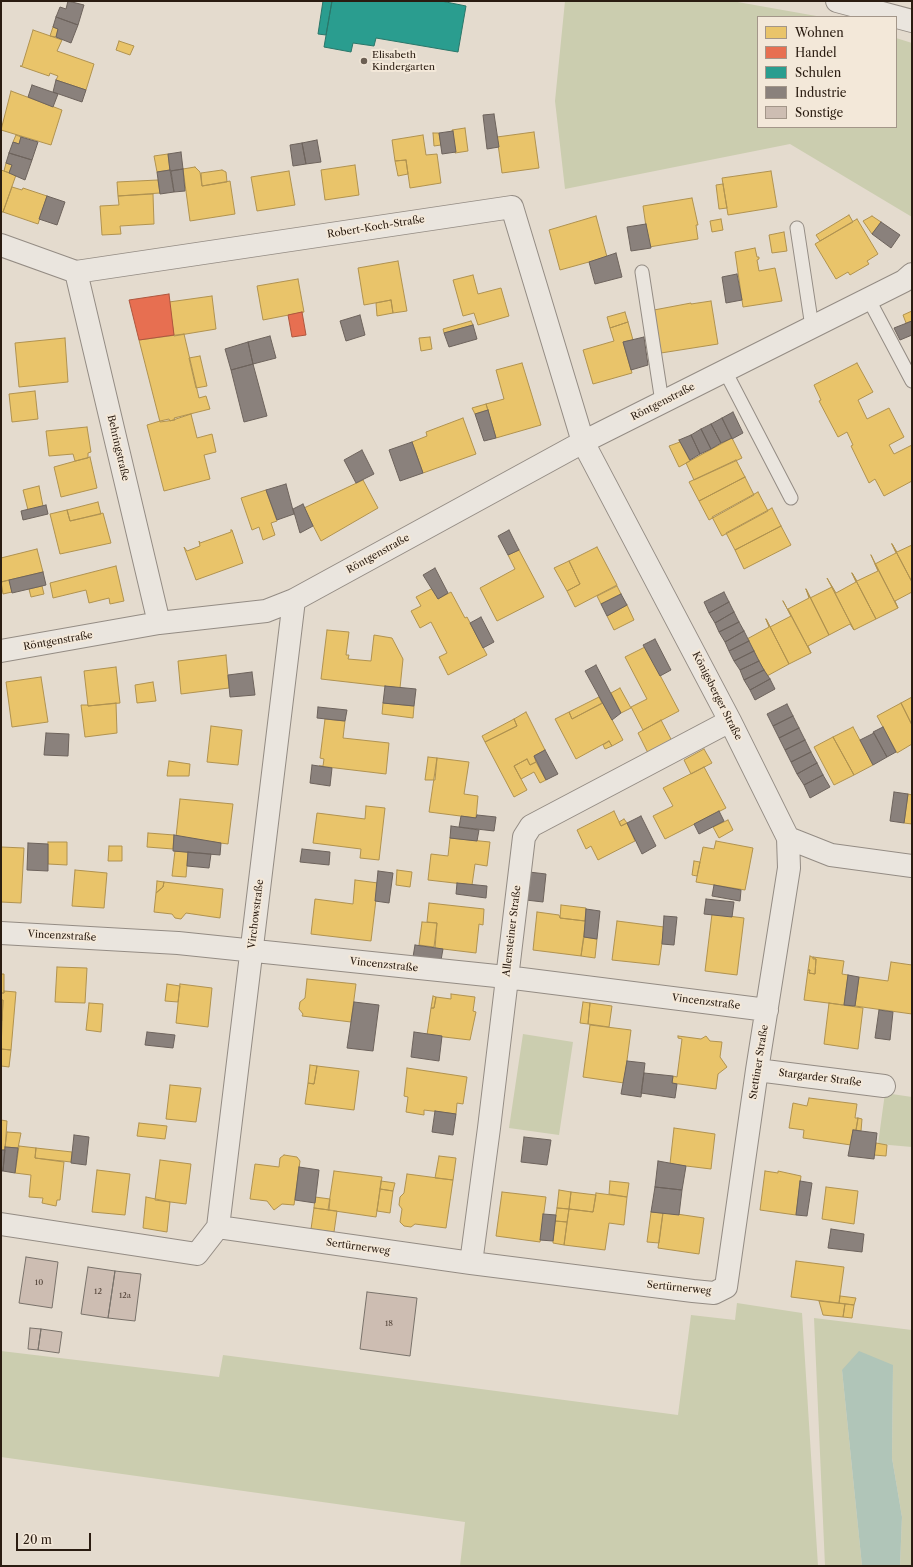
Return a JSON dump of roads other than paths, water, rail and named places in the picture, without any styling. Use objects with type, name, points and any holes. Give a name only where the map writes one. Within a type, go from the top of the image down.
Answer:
[{"type":"street","points":[[837,1],[893,16]]},
{"type":"street","points":[[897,17],[912,21]]},
{"type":"street","name":"Robert-Koch-Straße","points":[[1,245],[76,272],[512,207],[583,442]]},
{"type":"street","name":"Behringstraße","points":[[76,272],[159,624]]},
{"type":"street","name":"Röntgenstraße","points":[[1,651],[159,624],[266,611],[294,600],[583,442],[904,281],[912,274]]},
{"type":"street","name":"Königsberger Straße","points":[[583,442],[730,721],[788,838]]},
{"type":"street","name":"Virchowstraße","points":[[218,1227],[294,600]]},
{"type":"street","name":"Allensteiner Straße","points":[[471,1263],[490,1128],[506,977],[524,837],[531,826],[730,721]]},
{"type":"street","points":[[788,838],[831,855],[912,866]]},
{"type":"street","name":"Stettiner Straße","points":[[726,1287],[757,1070],[789,868],[788,838]]},
{"type":"street","name":"Vincenzstraße","points":[[1,933],[178,943],[252,952],[506,977],[767,1010]]},
{"type":"street","name":"Stargarder Straße","points":[[757,1070],[884,1086]]},
{"type":"street","points":[[1,1224],[197,1254],[218,1227]]},
{"type":"street","name":"Sertürnerweg","points":[[218,1227],[471,1263],[714,1293],[726,1287]]},
{"type":"lane","points":[[797,228],[812,327]]},
{"type":"lane","points":[[642,272],[662,402]]},
{"type":"lane","points":[[868,298],[912,381]]},
{"type":"lane","points":[[725,371],[791,498]]},
{"type":"place","name":"Elisabeth Kindergarten","points":[[364,61]]}]
